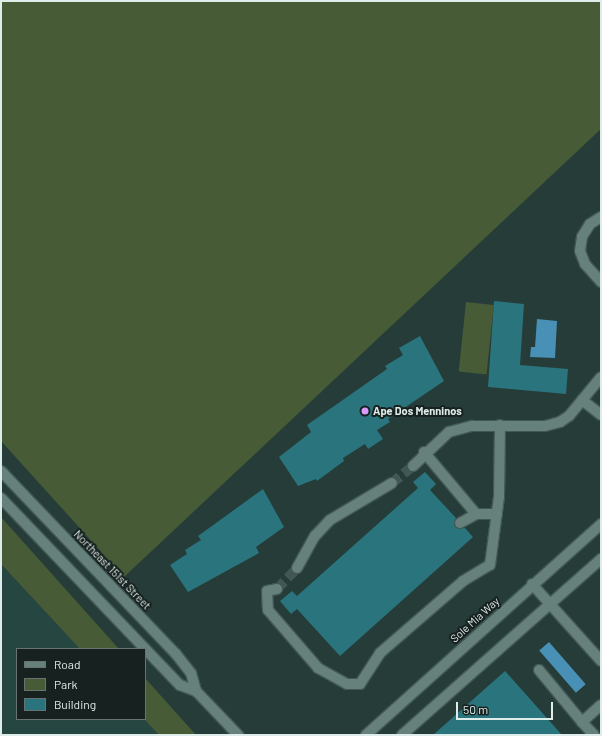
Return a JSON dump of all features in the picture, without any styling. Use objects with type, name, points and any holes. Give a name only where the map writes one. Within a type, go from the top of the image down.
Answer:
[{"type":"street","points":[[601,217],[590,224],[582,237],[580,251],[585,264],[601,282]]},
{"type":"street","points":[[413,466],[424,452],[449,432],[472,426],[545,426],[560,422],[582,400],[601,377]]},
{"type":"street","points":[[582,400],[601,414]]},
{"type":"street","points":[[277,589],[267,591],[268,610],[308,657],[331,677],[347,684],[360,684],[380,653],[462,581],[490,565],[497,514],[500,425]]},
{"type":"street","points":[[424,452],[476,514]]},
{"type":"street","name":"Northeast 151st Street","points":[[1,471],[176,654],[191,673],[196,691]]},
{"type":"street","points":[[297,568],[315,536],[330,520],[392,483]]},
{"type":"street","name":"Northeast 151st Street","points":[[1,498],[145,648]]},
{"type":"street","points":[[460,523],[476,514],[497,514]]},
{"type":"street","name":"Sole Mia Way","points":[[366,735],[532,584],[601,524]]},
{"type":"street","points":[[402,735],[601,559]]},
{"type":"street","points":[[532,584],[601,661]]},
{"type":"street","name":"Northeast 151st Street","points":[[146,649],[180,685],[196,691],[238,735]]},
{"type":"street","points":[[540,670],[594,735]]},
{"type":"street","points":[[582,722],[601,705]]},
{"type":"shaded area","points":[[1,564],[79,648],[16,648],[16,720],[145,720],[159,735],[1,735]]},
{"type":"green space","points":[[1,1],[601,1],[601,129],[124,577],[1,441]]},
{"type":"green space","points":[[466,302],[494,305],[487,375],[459,372]]},
{"type":"green space","points":[[1,517],[118,648],[79,648],[1,564]]},
{"type":"green space","points":[[146,679],[196,735],[159,735],[145,720]]},
{"type":"water","points":[[537,319],[557,321],[555,358],[530,357],[531,347],[535,347]]},
{"type":"water","points":[[549,642],[586,684],[576,693],[539,651]]},
{"type":"building","points":[[494,301],[524,304],[520,365],[568,369],[566,394],[488,387]]},
{"type":"building","name":"Ape Dos Menninos","points":[[420,336],[444,381],[388,419],[390,422],[377,430],[383,439],[368,449],[365,444],[343,458],[344,461],[317,481],[316,479],[298,486],[279,457],[311,432],[307,425],[387,369],[385,366],[403,355],[399,348]]},
{"type":"building","points":[[425,472],[436,484],[430,490],[456,518],[455,526],[465,528],[473,537],[340,656],[297,609],[291,614],[280,601],[292,591],[297,596],[418,488],[413,482]]},
{"type":"building","points":[[263,489],[284,527],[256,547],[259,553],[188,592],[170,565],[187,554],[185,550],[201,540],[198,536]]},
{"type":"building","points":[[505,671],[562,735],[433,735]]},
{"type":"tunnel","points":[[392,483],[413,466]]},
{"type":"tunnel","points":[[277,589],[297,568]]},
{"type":"place","name":"Ape Dos Menninos","points":[[365,411]]}]
